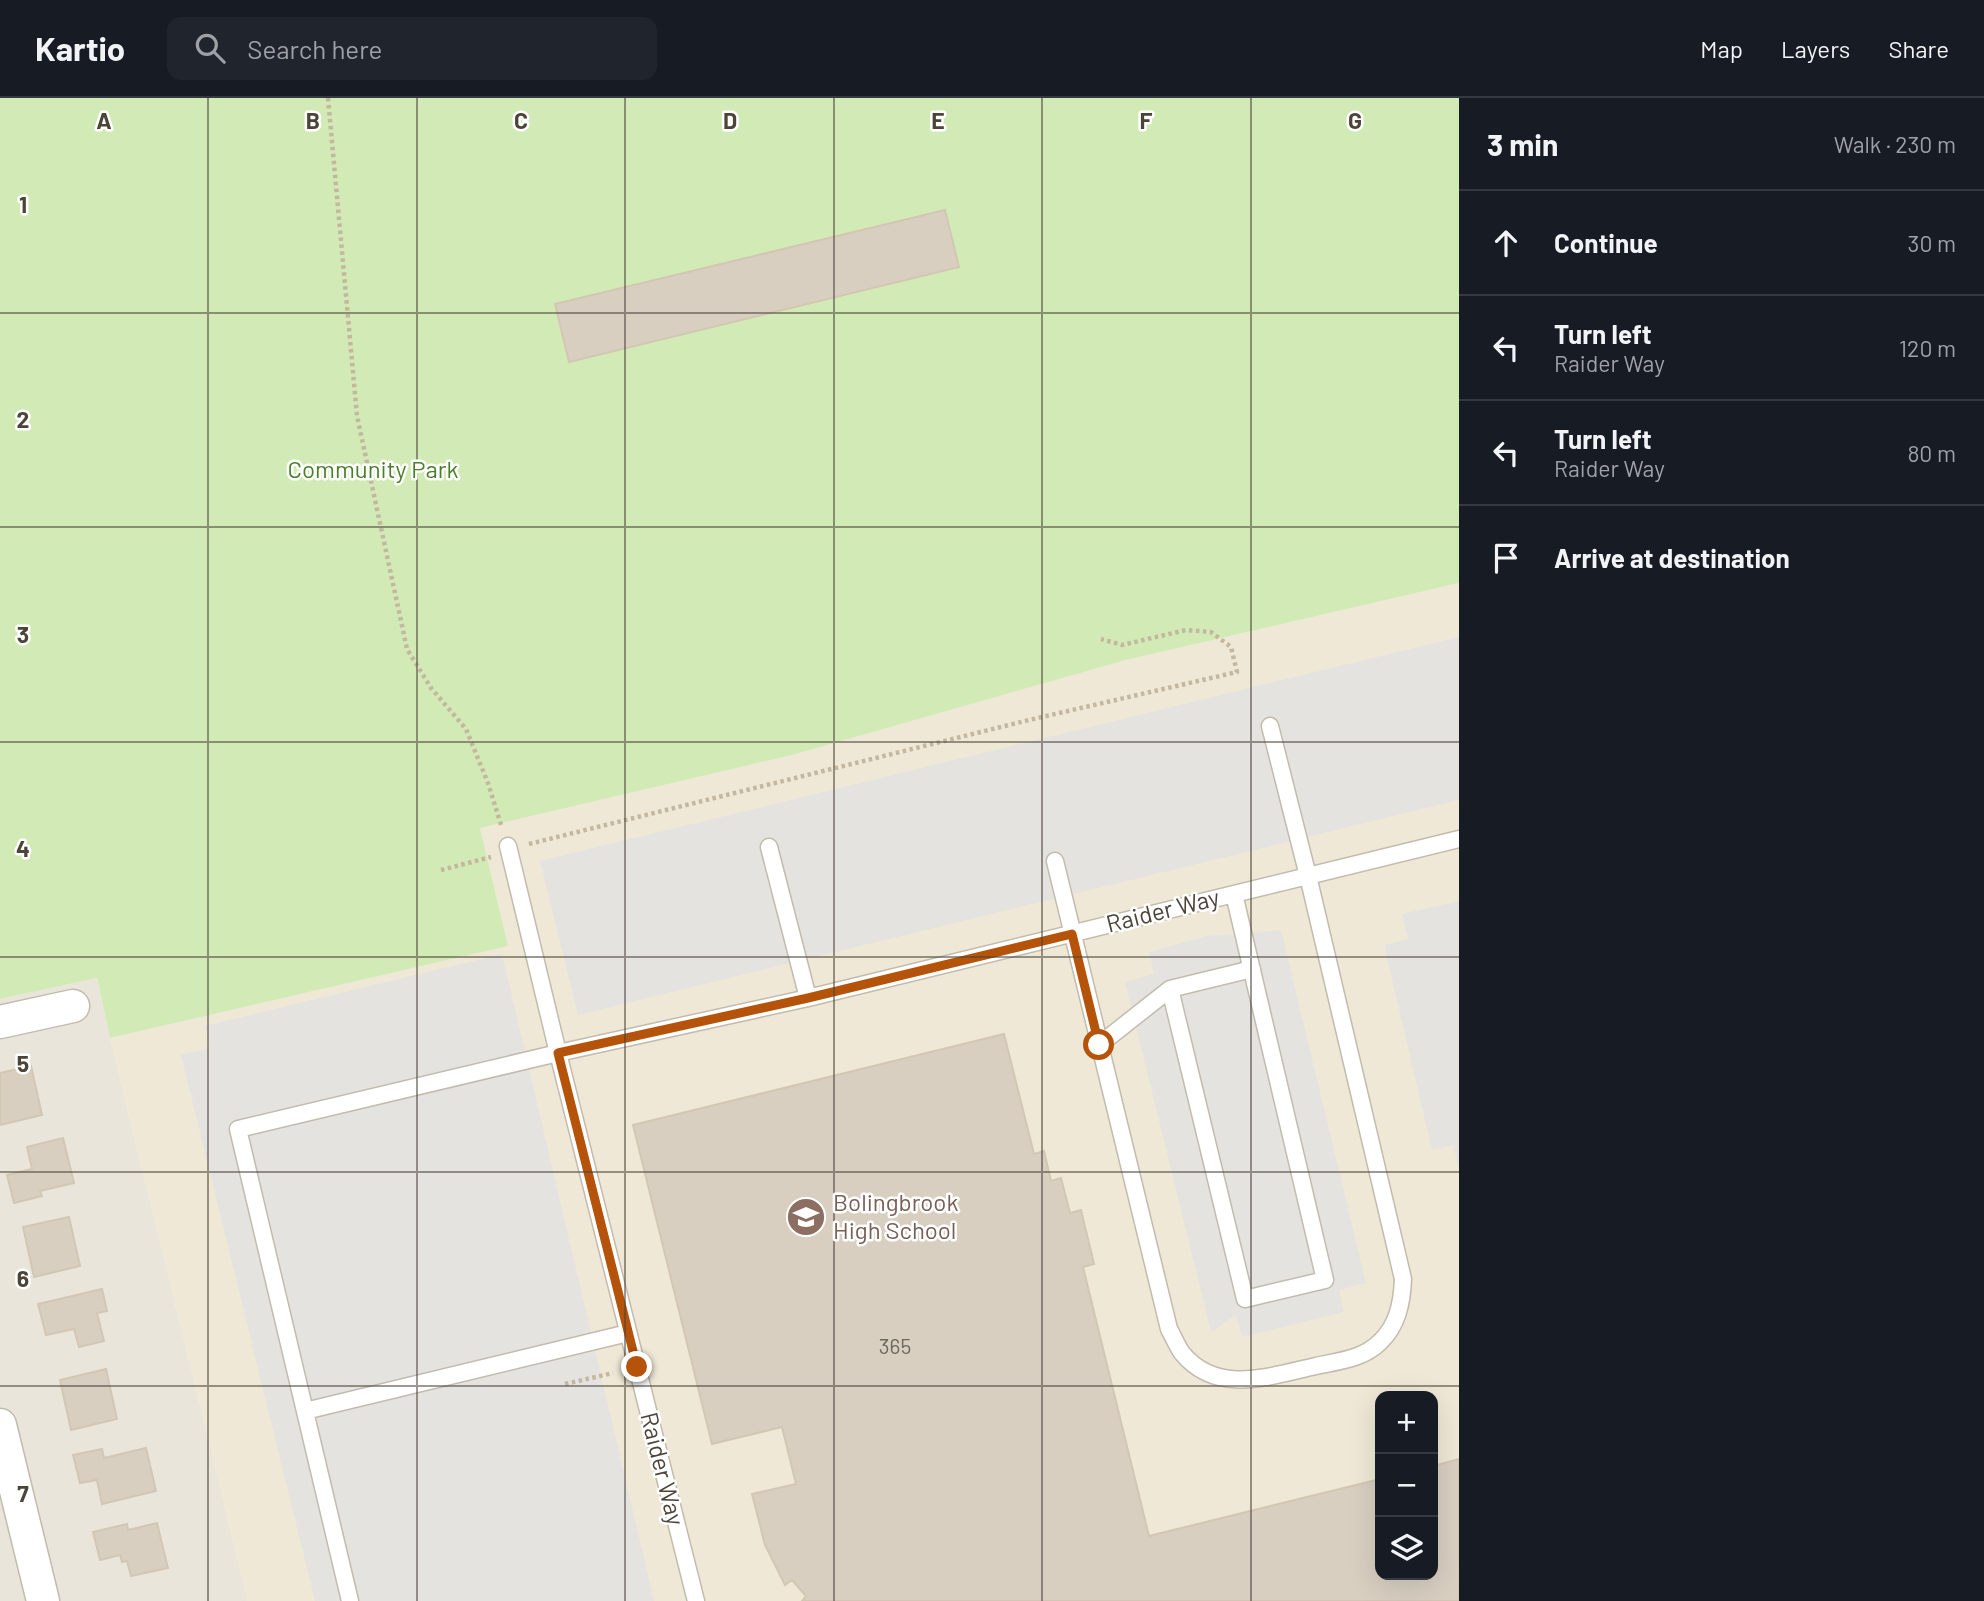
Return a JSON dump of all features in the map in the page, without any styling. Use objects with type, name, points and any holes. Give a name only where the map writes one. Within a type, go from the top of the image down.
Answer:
[{"type":"street","points":[[0,1022],[73,1006]]},
{"type":"street","points":[[0,1425],[43,1601]]},
{"type":"lane","points":[[1055,862],[1169,1329],[1181,1352],[1201,1370],[1224,1380],[1250,1381],[1363,1356],[1381,1342],[1394,1323],[1402,1301],[1403,1279],[1270,726]]},
{"type":"lane","name":"Raider Way","points":[[696,1601],[558,1053],[808,998],[1459,839]]},
{"type":"lane","points":[[769,847],[808,998]]},
{"type":"lane","points":[[350,1601],[238,1129],[558,1053],[508,848]]},
{"type":"lane","points":[[1170,989],[1245,1299],[1325,1280],[1234,894]]},
{"type":"lane","points":[[1099,1045],[1170,989],[1252,969]]},
{"type":"lane","points":[[305,1411],[628,1333]]},
{"type":"path","points":[[328,98],[357,416],[407,649],[431,688],[466,729],[488,783],[508,848]]},
{"type":"path","points":[[441,870],[489,858],[508,848],[1029,720],[1237,672],[1231,647],[1211,632],[1186,630],[1122,645],[1101,639]]},
{"type":"path","points":[[565,1384],[613,1373]]},
{"type":"shaded area","name":"Bolingbrook High School","points":[[1459,583],[1459,1601],[248,1601],[110,1038],[508,946],[480,828],[792,755],[1126,660]]},
{"type":"shaded area","points":[[1459,637],[1459,800],[578,1015],[540,861]]},
{"type":"shaded area","points":[[1459,901],[1459,1169],[1453,1145],[1432,1150],[1384,945],[1408,939],[1402,914]]},
{"type":"shaded area","points":[[1281,930],[1366,1283],[1339,1290],[1344,1312],[1242,1337],[1236,1315],[1211,1332],[1125,982],[1154,974],[1149,952],[1208,936]]},
{"type":"shaded area","points":[[502,954],[654,1601],[315,1601],[181,1055],[210,1048],[205,1026]]},
{"type":"shaded area","points":[[97,978],[248,1601],[0,1601],[0,999]]},
{"type":"green space","name":"Community Park","points":[[0,98],[1459,98],[1459,583],[1126,660],[792,755],[480,828],[508,946],[110,1038],[97,978],[0,999]]},
{"type":"building","points":[[945,210],[959,267],[569,362],[555,304]]},
{"type":"building","points":[[1004,1034],[1034,1154],[1044,1151],[1051,1181],[1061,1178],[1070,1213],[1081,1210],[1094,1264],[1083,1267],[1149,1536],[1375,1480],[1375,1580],[1438,1580],[1438,1465],[1459,1459],[1459,1601],[802,1601],[806,1596],[792,1580],[785,1585],[765,1545],[752,1494],[796,1484],[782,1427],[712,1444],[633,1125]]},
{"type":"building","points":[[31,1066],[42,1115],[0,1125],[0,1073]]},
{"type":"building","points":[[63,1138],[74,1183],[40,1191],[42,1196],[14,1203],[7,1175],[32,1169],[27,1147]]},
{"type":"building","points":[[69,1217],[80,1266],[34,1277],[23,1227]]},
{"type":"building","points":[[102,1289],[107,1311],[97,1313],[104,1341],[79,1347],[74,1329],[46,1335],[38,1304]]},
{"type":"building","points":[[106,1369],[117,1419],[71,1430],[60,1380]]},
{"type":"building","points":[[146,1448],[156,1491],[102,1504],[97,1480],[80,1483],[73,1455],[102,1449],[104,1458]]},
{"type":"building","points":[[157,1523],[168,1568],[131,1576],[127,1561],[122,1562],[120,1555],[100,1560],[93,1532],[127,1524],[128,1530]]},
{"type":"place","name":"Bolingbrook High School","points":[[806,1217]]},
{"type":"route","points":[[637,1367],[558,1053],[808,998],[1072,934],[1099,1045]]}]
